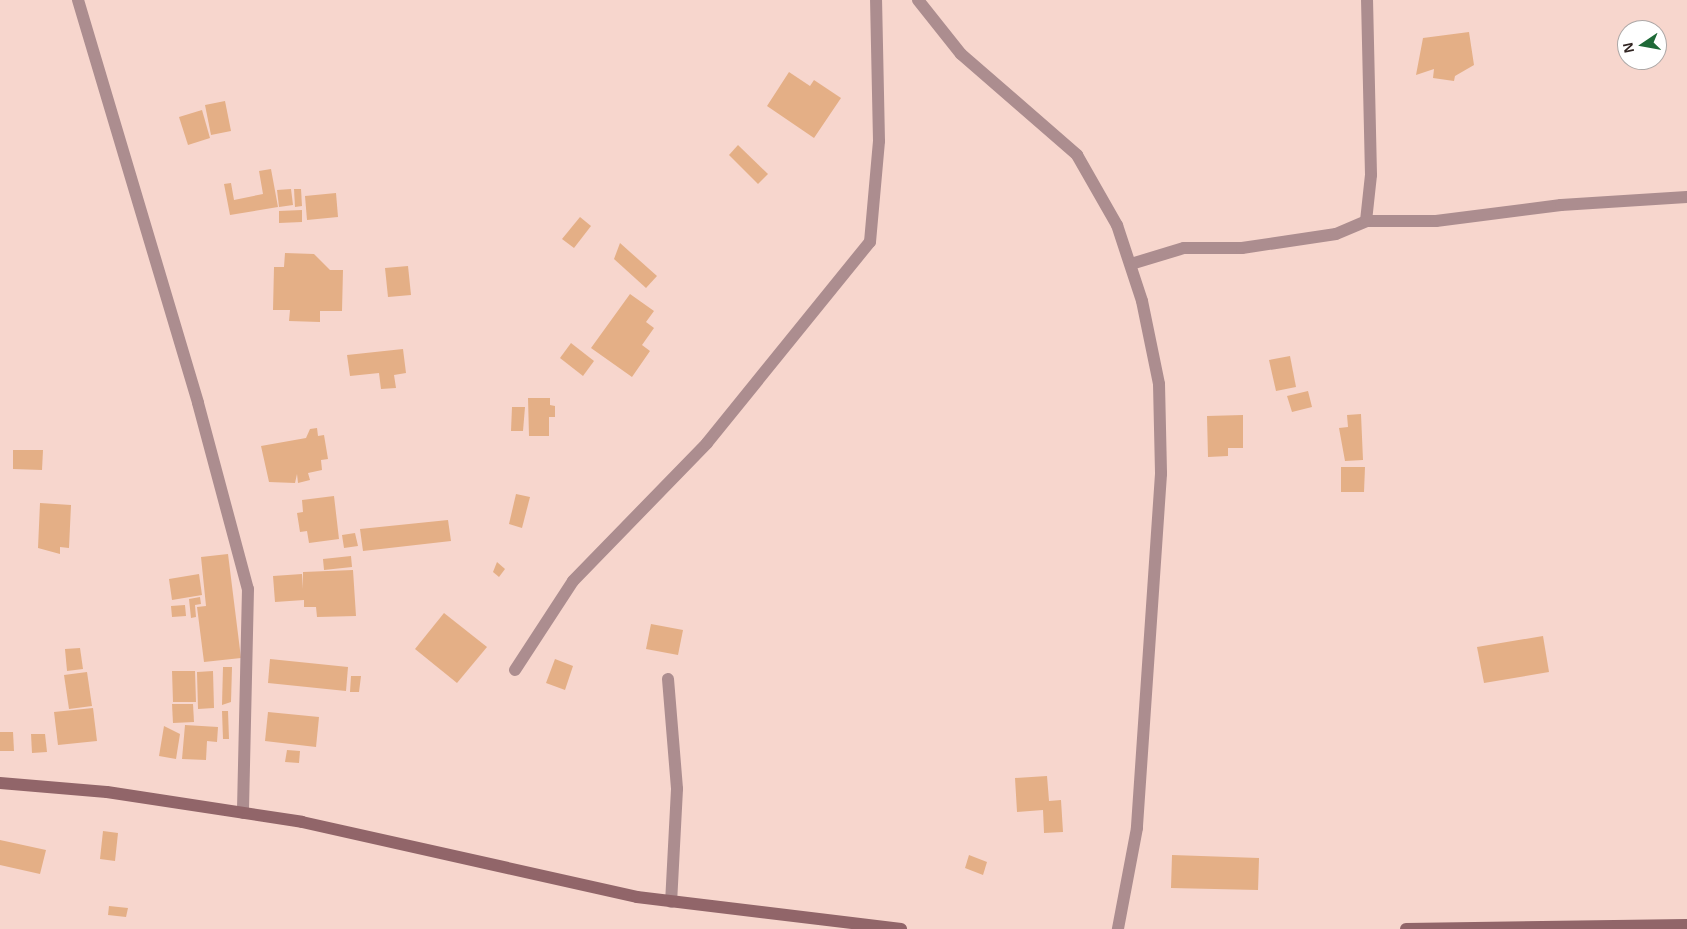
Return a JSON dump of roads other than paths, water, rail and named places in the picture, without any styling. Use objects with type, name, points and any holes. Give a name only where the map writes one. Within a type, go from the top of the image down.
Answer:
[{"type":"street","points":[[78,0],[198,403],[248,590],[243,813]]},
{"type":"street","points":[[515,670],[573,581],[707,444],[870,242],[878,141],[876,0]]},
{"type":"street","points":[[918,0],[961,54],[1077,155],[1117,225],[1131,264],[1158,384],[1161,474],[1136,828],[1118,929]]},
{"type":"street","points":[[1366,221],[1371,175],[1367,0]]},
{"type":"street","points":[[1131,264],[1184,248],[1242,248],[1336,234],[1366,221],[1436,221],[1561,205],[1687,197]]},
{"type":"street","points":[[668,679],[677,790],[671,902]]},
{"type":"street","points":[[0,783],[107,792],[243,813],[671,902],[901,929]]},
{"type":"street","points":[[1406,929],[1687,924]]}]
